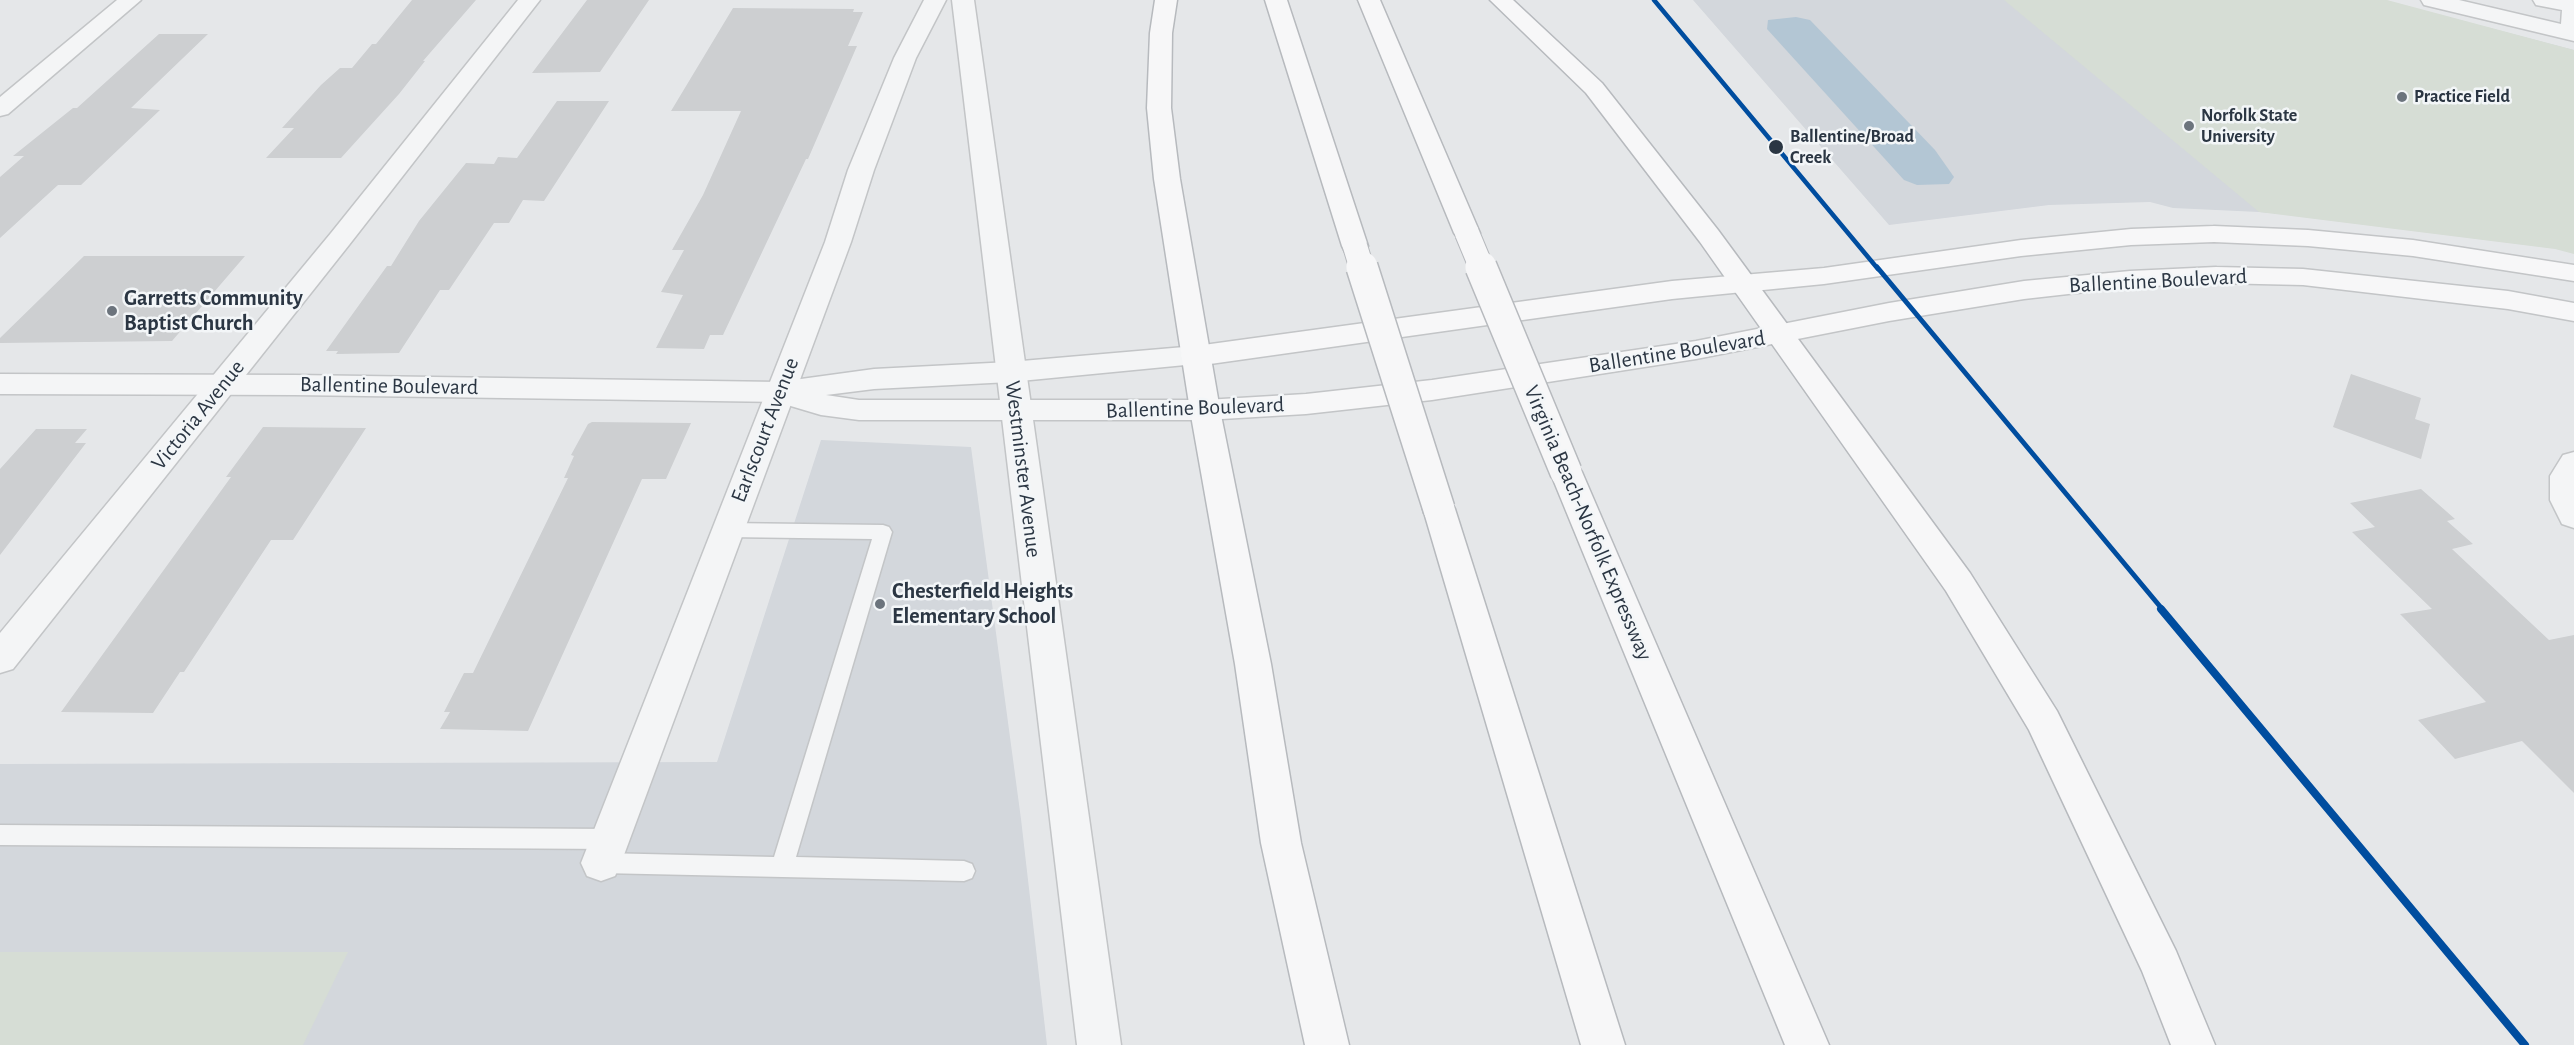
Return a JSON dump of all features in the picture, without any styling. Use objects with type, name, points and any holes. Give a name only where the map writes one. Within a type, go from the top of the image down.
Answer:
[{"type":"main road","points":[[1166,0],[1161,33],[1160,108],[1167,179],[1205,410],[1252,663],[1281,843],[1327,1045]]},
{"type":"main road","points":[[1276,0],[1439,509],[1603,1045]]},
{"type":"main road","name":"Virginia Beach-Norfolk Expressway","points":[[1369,0],[1808,1045]]},
{"type":"main road","points":[[1502,0],[1594,88],[1743,283],[1958,582],[2044,722],[2161,965],[2193,1045]]},
{"type":"main road","name":"Ballentine Boulevard","points":[[1196,356],[1743,283],[1824,276],[2081,240],[2214,234],[2308,238],[2413,248],[2516,262],[2574,273]]},
{"type":"main road","name":"Ballentine Boulevard","points":[[1205,410],[1316,403],[1432,390],[1780,335],[1889,312],[2024,290],[2172,276],[2303,277],[2508,300],[2574,312]]},
{"type":"street","points":[[0,109],[130,0]]},
{"type":"street","name":"Victoria Avenue","points":[[0,659],[223,385],[529,0]]},
{"type":"street","name":"Earlscourt Avenue","points":[[606,851],[838,242],[861,170],[900,69],[935,0]]},
{"type":"street","name":"Westminster Avenue","points":[[963,0],[1099,1045]]},
{"type":"street","points":[[2432,0],[2573,34],[2574,5],[2544,0]]},
{"type":"street","name":"Ballentine Boulevard","points":[[0,384],[779,392],[874,379],[1010,372],[1196,356]]},
{"type":"street","name":"Ballentine Boulevard","points":[[779,392],[821,405],[859,410],[1205,410]]},
{"type":"street","points":[[2574,463],[2566,476],[2566,500],[2574,516]]},
{"type":"lane","points":[[727,530],[883,532],[782,867]]},
{"type":"lane","points":[[0,835],[606,851],[782,867],[964,871]]},
{"type":"shaded area","name":"Norfolk State University","points":[[1693,0],[2382,0],[2574,50],[2412,226],[2259,212],[2173,208],[2150,202],[2049,205],[1889,225]]},
{"type":"shaded area","points":[[2004,0],[2387,0],[2574,50],[2574,254],[2555,249],[2259,212]]},
{"type":"shaded area","name":"Chesterfield Heights Elementary School","points":[[821,440],[971,447],[1021,819],[1047,1045],[0,1045],[0,764],[717,762]]},
{"type":"shaded area","points":[[0,952],[348,952],[303,1045],[0,1045]]},
{"type":"water","points":[[1796,17],[1810,20],[1935,150],[1954,177],[1949,184],[1917,185],[1904,180],[1767,29],[1768,20]]},
{"type":"building","points":[[412,0],[476,0],[423,61],[425,61],[399,94],[341,158],[266,158],[294,128],[282,128],[321,85],[340,68],[352,68],[372,44],[376,44]]},
{"type":"building","points":[[587,0],[649,0],[600,72],[532,73]]},
{"type":"building","points":[[733,8],[854,9],[853,12],[863,12],[848,46],[857,46],[808,159],[806,159],[723,335],[710,335],[704,349],[656,348],[683,295],[661,292],[684,250],[672,250],[703,195],[741,111],[671,111]]},
{"type":"building","points":[[159,34],[208,34],[131,108],[160,110],[81,185],[58,185],[0,238],[0,177],[24,156],[13,156],[73,108],[77,108]]},
{"type":"building","points":[[557,101],[609,101],[544,201],[523,200],[509,223],[494,223],[449,290],[440,290],[399,353],[336,354],[338,351],[326,351],[387,266],[391,266],[419,221],[466,163],[494,164],[498,157],[517,158]]},
{"type":"building","name":"Garretts Community Baptist Church","points":[[84,256],[245,256],[172,341],[0,343],[0,338]]},
{"type":"building","points":[[2351,374],[2421,398],[2415,419],[2430,424],[2421,459],[2333,427]]},
{"type":"building","points":[[592,422],[691,423],[666,479],[642,479],[528,731],[440,729],[450,712],[444,712],[464,673],[473,673],[568,478],[564,478],[574,456],[571,455],[588,424]]},
{"type":"building","points":[[263,427],[366,428],[293,540],[271,540],[184,672],[180,672],[153,713],[61,712],[231,477],[226,477]]},
{"type":"building","points":[[36,429],[87,429],[75,443],[86,443],[0,555],[0,469]]},
{"type":"building","points":[[2421,489],[2455,519],[2447,521],[2473,544],[2452,549],[2549,640],[2574,635],[2574,793],[2522,741],[2455,759],[2418,720],[2486,702],[2400,614],[2432,609],[2352,532],[2375,527],[2350,503]]},
{"type":"transit line","points":[[1654,0],[2525,1045]]},
{"type":"place","name":"Practice Field","points":[[2402,97]]},
{"type":"place","name":"Norfolk State University","points":[[2189,126]]},
{"type":"place","name":"Ballentine/Broad Creek","points":[[1776,147]]},
{"type":"place","name":"Garretts Community Baptist Church","points":[[112,311]]},
{"type":"place","name":"Chesterfield Heights Elementary School","points":[[880,604]]}]
